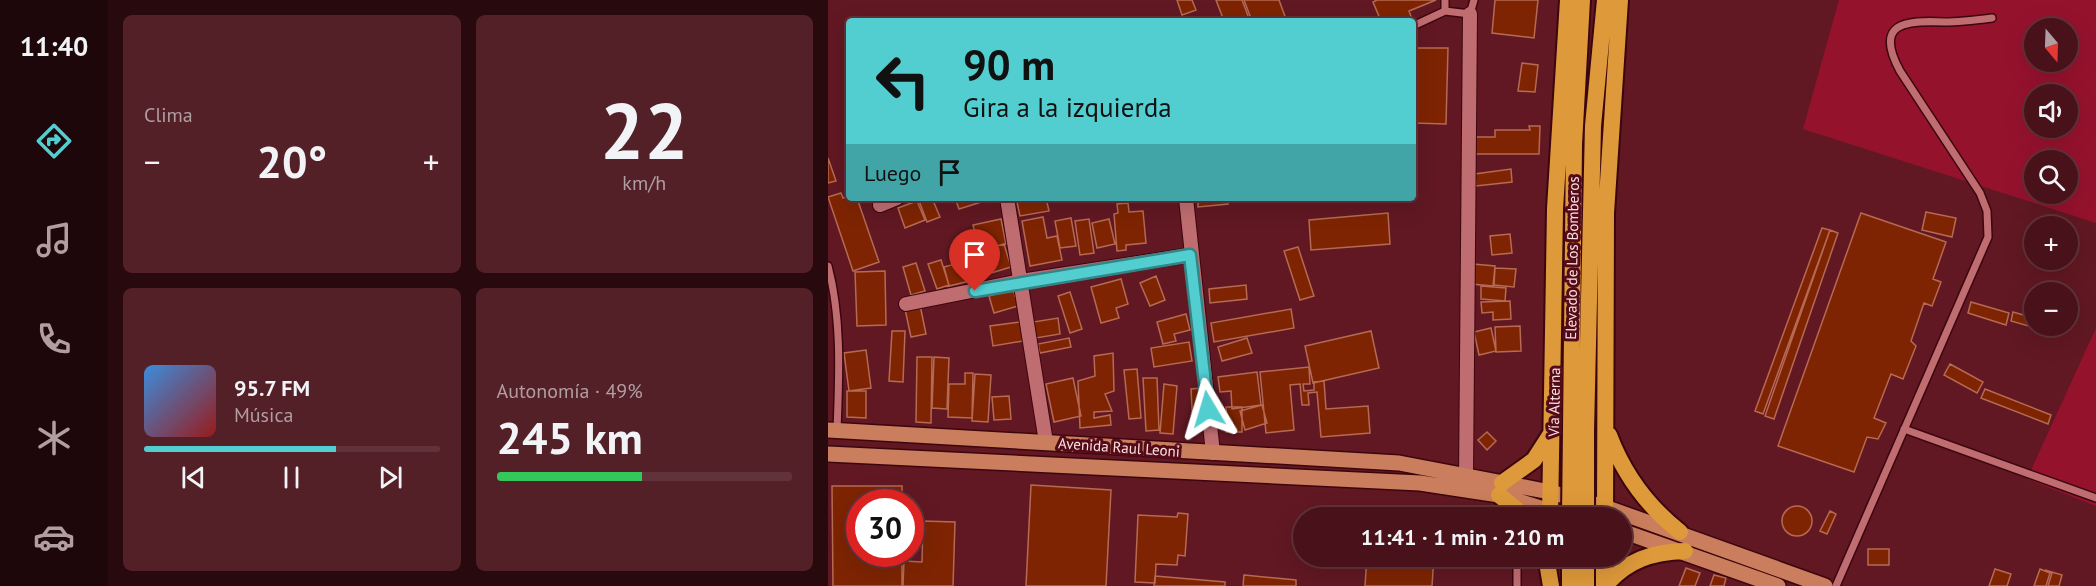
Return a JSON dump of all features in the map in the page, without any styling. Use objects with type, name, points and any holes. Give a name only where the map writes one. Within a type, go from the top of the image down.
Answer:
[{"type":"highway","name":"Elevado de Los Bomberos","points":[[1550,507],[1555,209],[1568,0]]},
{"type":"highway","name":"Vía Alterna","points":[[1573,507],[1579,431],[1574,144],[1582,0]]},
{"type":"highway","name":"Elevado de Los Bomberos","points":[[1585,507],[1579,431],[1593,126],[1605,0]]},
{"type":"highway","points":[[1605,507],[1606,213],[1620,0]]},
{"type":"highway","points":[[1605,419],[1620,462],[1636,489],[1656,512],[1680,532]]},
{"type":"highway","points":[[1514,507],[1500,489],[1534,460],[1553,431]]},
{"type":"highway","points":[[1605,586],[1625,566],[1637,559],[1658,553],[1685,551]]},
{"type":"highway","points":[[1548,567],[1551,586]]},
{"type":"highway","points":[[1551,567],[1551,586]]},
{"type":"highway","points":[[1570,586],[1576,567]]},
{"type":"highway","points":[[1580,567],[1586,586]]},
{"type":"highway","points":[[1604,567],[1605,586]]},
{"type":"main road","name":"Avenida Raul Leoni","points":[[833,431],[1399,463],[1466,476],[1500,489],[1536,507]]},
{"type":"main road","name":"Avenida Raul Leoni","points":[[828,454],[1420,483],[1550,492],[1591,507]]},
{"type":"main road","name":"Avenida Raul Leoni","points":[[1632,519],[1680,532],[1825,586]]},
{"type":"main road","points":[[1632,534],[1685,551],[1778,586]]},
{"type":"street","points":[[1466,476],[1472,7]]},
{"type":"street","points":[[880,205],[890,201]]},
{"type":"street","points":[[1008,201],[1046,442]]},
{"type":"street","points":[[1186,201],[1190,255],[1213,453]]},
{"type":"street","points":[[906,304],[1022,281],[1190,255]]},
{"type":"lane","points":[[1445,0],[1445,11]]},
{"type":"lane","points":[[1416,25],[1445,11],[1472,7]]},
{"type":"lane","points":[[1836,586],[1988,237],[1987,210],[1980,193],[1899,71],[1890,53],[1889,41],[1894,29],[1909,22],[1992,18]]},
{"type":"lane","points":[[828,266],[834,288],[839,365],[833,431]]},
{"type":"lane","points":[[1904,429],[2096,498]]},
{"type":"lane","points":[[1516,586],[1517,567]]},
{"type":"shaded area","points":[[1839,0],[2096,0],[2096,223],[2037,204],[2078,204],[2078,150],[2024,150],[2024,200],[1803,129]]},
{"type":"shaded area","points":[[2096,328],[2096,506],[2027,479]]},
{"type":"building","points":[[1177,0],[1192,0],[1196,10],[1182,15]]},
{"type":"building","points":[[1216,0],[1242,0],[1249,18],[1223,18]]},
{"type":"building","points":[[1244,0],[1279,0],[1286,18],[1251,18]]},
{"type":"building","points":[[1377,0],[1436,0],[1409,11],[1412,18],[1380,18],[1373,2]]},
{"type":"building","points":[[1495,0],[1538,0],[1534,38],[1492,33]]},
{"type":"building","points":[[1416,48],[1448,48],[1446,124],[1416,123]]},
{"type":"building","points":[[1522,63],[1538,65],[1535,92],[1518,91]]},
{"type":"building","points":[[1529,126],[1540,126],[1539,154],[1474,154],[1474,137],[1495,137],[1495,130],[1530,130]]},
{"type":"building","points":[[828,158],[836,181],[828,183]]},
{"type":"building","points":[[1511,169],[1512,182],[1476,186],[1475,174]]},
{"type":"building","points":[[841,193],[843,198],[846,197],[846,201],[858,201],[879,262],[853,271],[828,197]]},
{"type":"building","points":[[917,201],[925,220],[905,228],[898,208]]},
{"type":"building","points":[[919,201],[933,201],[940,217],[927,222]]},
{"type":"building","points":[[956,201],[984,201],[959,209]]},
{"type":"building","points":[[1047,201],[1049,211],[1020,216],[1017,202]]},
{"type":"building","points":[[1198,201],[1228,201],[1228,204],[1198,207]]},
{"type":"building","points":[[1128,203],[1129,212],[1143,211],[1146,243],[1126,245],[1126,250],[1117,251],[1114,214],[1118,213],[1117,204]]},
{"type":"building","points":[[1926,212],[1956,218],[1952,237],[1922,230]]},
{"type":"building","points":[[1388,213],[1390,244],[1311,250],[1309,220]]},
{"type":"building","points":[[1861,213],[1946,242],[1933,279],[1941,282],[1932,306],[1924,303],[1911,341],[1916,346],[1903,379],[1891,374],[1874,418],[1886,423],[1878,439],[1867,437],[1854,472],[1778,446]]},
{"type":"building","points":[[1043,217],[1047,238],[1057,236],[1062,260],[1030,266],[1022,221]]},
{"type":"building","points":[[1071,218],[1076,246],[1060,248],[1055,221]]},
{"type":"building","points":[[1001,219],[1006,244],[969,252],[966,235],[975,233],[973,225]]},
{"type":"building","points":[[1089,219],[1094,253],[1080,255],[1075,221]]},
{"type":"building","points":[[1109,219],[1115,244],[1097,248],[1092,223]]},
{"type":"building","points":[[1822,228],[1830,230],[1763,414],[1755,411]]},
{"type":"building","points":[[1830,230],[1838,233],[1774,419],[1765,416]]},
{"type":"building","points":[[1510,234],[1512,253],[1492,255],[1490,236]]},
{"type":"building","points":[[1004,244],[1011,267],[991,273],[984,250]]},
{"type":"building","points":[[1298,247],[1314,296],[1300,300],[1284,251]]},
{"type":"building","points":[[965,249],[974,280],[949,286],[944,267],[959,263],[956,252]]},
{"type":"building","points":[[941,260],[949,285],[937,289],[928,264]]},
{"type":"building","points":[[916,263],[925,291],[911,295],[903,267]]},
{"type":"building","points":[[1473,264],[1495,266],[1493,286],[1471,284]]},
{"type":"building","points":[[1495,268],[1516,269],[1514,287],[1494,285]]},
{"type":"building","points":[[885,271],[886,325],[857,326],[855,272]]},
{"type":"building","points":[[1156,276],[1165,300],[1150,306],[1140,283]]},
{"type":"building","points":[[1121,279],[1128,304],[1116,308],[1119,318],[1101,323],[1091,287]]},
{"type":"building","points":[[1246,285],[1247,299],[1210,303],[1209,289]]},
{"type":"building","points":[[1481,286],[1506,288],[1505,301],[1481,299]]},
{"type":"building","points":[[1013,289],[1018,306],[994,313],[989,296]]},
{"type":"building","points":[[1070,292],[1082,329],[1070,333],[1058,296]]},
{"type":"building","points":[[1510,301],[1511,319],[1493,320],[1493,312],[1482,313],[1481,302]]},
{"type":"building","points":[[1971,302],[2009,313],[2006,325],[1968,313]]},
{"type":"building","points":[[920,305],[926,334],[911,337],[905,309]]},
{"type":"building","points":[[1291,309],[1294,328],[1214,342],[1211,323]]},
{"type":"building","points":[[2013,312],[2024,315],[2024,325],[2011,321]]},
{"type":"building","points":[[1186,314],[1190,330],[1174,334],[1176,341],[1163,344],[1157,322]]},
{"type":"building","points":[[1058,318],[1060,334],[1036,338],[1033,322]]},
{"type":"building","points":[[1020,322],[1023,341],[993,346],[990,326]]},
{"type":"building","points":[[1520,326],[1521,351],[1496,352],[1495,327]]},
{"type":"building","points":[[1491,328],[1496,351],[1479,355],[1474,332]]},
{"type":"building","points":[[892,331],[905,331],[903,382],[889,381]]},
{"type":"building","points":[[1371,331],[1379,368],[1313,383],[1305,346]]},
{"type":"building","points":[[1069,338],[1071,347],[1040,353],[1038,344]]},
{"type":"building","points":[[1247,338],[1252,353],[1222,361],[1218,347]]},
{"type":"building","points":[[1189,342],[1192,361],[1154,367],[1151,348]]},
{"type":"building","points":[[866,350],[871,388],[849,391],[844,353]]},
{"type":"building","points":[[1113,353],[1114,391],[1105,394],[1112,411],[1094,412],[1094,418],[1110,415],[1111,425],[1080,428],[1078,381],[1095,376],[1094,356]]},
{"type":"building","points":[[917,357],[932,357],[931,423],[916,422]]},
{"type":"building","points":[[934,357],[949,358],[947,409],[932,408]]},
{"type":"building","points":[[1950,364],[1983,382],[1977,393],[1944,375]]},
{"type":"building","points":[[1309,367],[1310,384],[1303,384],[1304,391],[1314,390],[1314,382],[1324,381],[1326,409],[1368,406],[1370,433],[1321,437],[1317,392],[1308,393],[1309,405],[1302,405],[1300,384],[1290,385],[1294,430],[1266,433],[1260,372]]},
{"type":"building","points":[[1137,369],[1141,418],[1129,419],[1124,370]]},
{"type":"building","points":[[1257,372],[1261,405],[1232,409],[1231,391],[1220,392],[1218,377]]},
{"type":"building","points":[[965,373],[973,373],[972,418],[948,417],[949,384],[965,384]]},
{"type":"building","points":[[975,374],[991,375],[988,422],[972,421]]},
{"type":"building","points":[[1073,378],[1081,416],[1054,422],[1046,384]]},
{"type":"building","points":[[1143,378],[1157,378],[1159,430],[1146,431]]},
{"type":"building","points":[[1164,384],[1177,386],[1173,434],[1160,433]]},
{"type":"building","points":[[1201,388],[1204,426],[1193,427],[1191,389]]},
{"type":"building","points":[[1985,389],[2051,415],[2048,424],[1981,398]]},
{"type":"building","points":[[847,391],[866,391],[866,418],[847,417]]},
{"type":"building","points":[[1009,396],[1011,419],[994,420],[992,397]]},
{"type":"building","points":[[1262,405],[1267,423],[1245,430],[1240,411]]},
{"type":"building","points":[[1226,407],[1242,407],[1242,432],[1226,432]]},
{"type":"building","points":[[1487,432],[1496,441],[1487,450],[1478,440]]},
{"type":"building","points":[[1031,485],[1111,490],[1106,586],[1026,586]]},
{"type":"building","points":[[832,486],[902,486],[902,489],[846,489],[846,567],[902,567],[902,586],[833,586]]},
{"type":"building","points":[[1797,506],[1808,510],[1812,521],[1808,532],[1797,536],[1786,532],[1782,521],[1786,510]]},
{"type":"building","points":[[1830,511],[1836,514],[1827,534],[1820,531]]},
{"type":"building","points":[[1178,513],[1188,514],[1185,556],[1178,555],[1177,565],[1156,564],[1155,583],[1135,582],[1138,515],[1177,517]]},
{"type":"building","points":[[924,521],[955,522],[953,586],[903,586],[904,567],[924,567]]},
{"type":"building","points":[[1868,549],[1889,549],[1889,565],[1868,565]]},
{"type":"building","points":[[1366,567],[1433,567],[1432,586],[1365,586]]},
{"type":"building","points":[[1686,568],[1700,573],[1695,586],[1679,586]]},
{"type":"building","points":[[1995,569],[2011,574],[2007,586],[1989,586]]},
{"type":"building","points":[[2040,569],[2050,573],[2046,586],[2034,586]]},
{"type":"building","points":[[2045,570],[2062,575],[2059,586],[2048,586],[2052,573]]},
{"type":"building","points":[[1244,575],[1296,580],[1296,586],[1243,586]]},
{"type":"building","points":[[1714,575],[1726,578],[1724,586],[1710,586]]},
{"type":"building","points":[[1155,576],[1225,582],[1225,586],[1154,586]]},
{"type":"route","points":[[975,291],[1022,281],[1190,255],[1208,409]]}]
